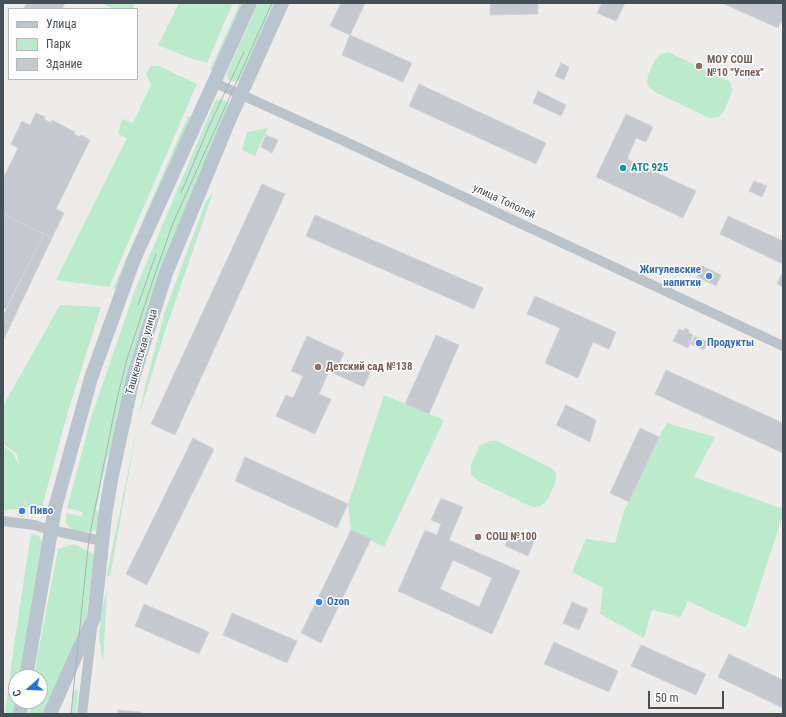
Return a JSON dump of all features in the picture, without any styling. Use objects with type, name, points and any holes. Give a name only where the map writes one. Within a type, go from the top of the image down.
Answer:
[{"type":"main road","points":[[27,669],[57,501],[91,378],[134,259],[250,3]]},
{"type":"main road","name":"Ташкентская улица","points":[[50,714],[94,618],[102,541],[111,480],[133,378],[166,273],[240,95],[282,3]]},
{"type":"street","name":"улица Тополей","points":[[213,82],[352,145],[783,346]]},
{"type":"street","points":[[3,521],[34,526],[102,541]]},
{"type":"street","points":[[82,714],[94,618]]},
{"type":"green space","points":[[101,3],[135,3],[132,8],[112,8]]},
{"type":"green space","points":[[179,3],[233,3],[207,63],[158,45]]},
{"type":"green space","points":[[240,3],[246,3],[215,69],[210,70]]},
{"type":"green space","points":[[258,3],[279,3],[241,82],[228,80],[227,73]]},
{"type":"green space","points":[[668,52],[729,81],[732,92],[724,111],[719,117],[707,117],[655,92],[649,87],[647,84],[648,75],[655,60],[661,54]]},
{"type":"green space","points":[[151,66],[159,66],[197,84],[109,287],[56,280],[127,138],[118,134],[122,119],[133,123],[151,85],[146,74]]},
{"type":"green space","points":[[221,99],[228,102],[233,112],[180,232],[113,454],[107,458],[96,510],[102,521],[96,531],[85,532],[72,530],[66,523],[66,513],[82,517],[83,512],[67,508],[91,418],[135,290],[215,101]]},
{"type":"green space","points":[[188,116],[194,118],[119,288],[113,289]]},
{"type":"green space","points":[[268,128],[255,156],[242,150],[247,132]]},
{"type":"green space","points":[[213,193],[164,334],[139,416],[145,386],[165,311],[206,201]]},
{"type":"green space","points":[[60,305],[101,307],[68,411],[42,507],[35,510],[26,506],[25,501],[23,509],[3,510],[3,446],[13,453],[19,466],[17,454],[3,443],[3,406]]},
{"type":"green space","points":[[384,395],[444,420],[384,547],[351,530],[348,504]]},
{"type":"green space","points":[[667,423],[715,437],[694,477],[783,509],[783,515],[746,628],[688,601],[680,617],[652,610],[644,638],[600,614],[603,588],[572,572],[586,539],[615,543],[624,511]]},
{"type":"green space","points":[[137,428],[110,576],[108,576],[107,574]]},
{"type":"green space","points":[[497,441],[553,469],[556,473],[555,483],[547,500],[541,506],[530,506],[478,481],[471,474],[471,464],[479,447],[482,444]]},
{"type":"green space","points":[[31,534],[38,535],[44,544],[22,669],[11,669]]},
{"type":"green space","points":[[74,544],[94,554],[86,620],[48,705],[48,669],[35,669],[58,549]]},
{"type":"green space","points":[[107,590],[103,662],[99,638],[102,608]]},
{"type":"green space","points":[[78,689],[76,714],[71,714],[73,692]]},
{"type":"green space","points":[[8,691],[8,709],[15,709],[14,714],[5,714]]},
{"type":"green space","points":[[30,709],[46,709],[44,714],[29,714]]},
{"type":"building","points":[[26,3],[65,3],[62,8],[24,8]]},
{"type":"building","points":[[341,3],[365,3],[350,35],[330,26]]},
{"type":"building","points":[[490,3],[538,3],[538,14],[490,15]]},
{"type":"building","points":[[602,3],[625,3],[616,21],[597,13]]},
{"type":"building","points":[[722,3],[783,3],[783,17],[778,28]]},
{"type":"building","points":[[350,35],[412,63],[403,82],[342,55]]},
{"type":"building","points":[[561,63],[569,67],[564,80],[555,76]]},
{"type":"building","points":[[419,84],[546,143],[536,164],[409,106]]},
{"type":"building","points":[[538,91],[566,105],[561,116],[533,103]]},
{"type":"building","points":[[36,113],[45,117],[44,119],[51,123],[52,120],[75,132],[74,134],[80,137],[81,135],[90,140],[56,209],[64,213],[52,238],[3,214],[3,179],[18,148],[11,144],[22,121],[30,125]]},
{"type":"building","name":"АТС 925","points":[[626,114],[653,127],[646,142],[636,138],[627,159],[696,191],[683,218],[596,177]]},
{"type":"building","points":[[266,135],[278,140],[272,153],[261,147]]},
{"type":"building","points":[[754,181],[767,186],[762,197],[749,191]]},
{"type":"building","points":[[262,184],[285,194],[175,435],[151,424]]},
{"type":"building","points":[[3,214],[44,234],[6,309],[3,308]]},
{"type":"building","points":[[315,215],[483,288],[474,309],[306,236]]},
{"type":"building","points":[[728,216],[783,241],[783,264],[720,234]]},
{"type":"building","points":[[44,234],[52,238],[11,324],[3,320],[3,316]]},
{"type":"building","points":[[702,266],[721,275],[716,286],[697,277]]},
{"type":"building","points":[[783,271],[783,287],[777,284]]},
{"type":"building","points":[[535,296],[616,332],[609,349],[593,342],[578,378],[545,363],[560,328],[527,314]]},
{"type":"building","points":[[3,320],[11,324],[3,341]]},
{"type":"building","points":[[685,328],[693,335],[688,348],[673,341],[679,329],[684,331]]},
{"type":"building","points":[[436,335],[459,345],[429,414],[405,404]]},
{"type":"building","points":[[307,336],[344,353],[337,368],[349,373],[354,362],[371,370],[364,387],[329,371],[319,394],[331,399],[315,434],[276,416],[286,395],[293,398],[303,376],[291,371]]},
{"type":"building","points":[[695,336],[708,342],[704,350],[691,344]]},
{"type":"building","points":[[666,370],[783,423],[783,453],[655,394]]},
{"type":"building","points":[[566,405],[596,420],[590,442],[556,425]]},
{"type":"building","points":[[640,428],[659,437],[629,502],[610,493]]},
{"type":"building","points":[[193,438],[214,449],[147,585],[126,574]]},
{"type":"building","points":[[245,457],[348,504],[337,528],[235,481]]},
{"type":"building","points":[[441,498],[463,507],[449,540],[520,571],[492,634],[398,591],[425,530],[437,535],[441,524],[431,520]],"holes":[[[453,560],[492,578],[479,607],[440,589]]]},
{"type":"building","points":[[21,505],[26,506],[23,517],[18,515]]},
{"type":"building","points":[[351,530],[371,539],[321,643],[301,633]]},
{"type":"building","points":[[511,530],[535,539],[528,556],[505,546]]},
{"type":"building","points":[[572,602],[588,609],[579,630],[563,623]]},
{"type":"building","points":[[144,604],[209,632],[199,654],[135,626]]},
{"type":"building","points":[[232,613],[297,641],[287,663],[223,635]]},
{"type":"building","points":[[554,642],[618,671],[609,692],[544,664]]},
{"type":"building","points":[[641,645],[706,674],[696,695],[631,666]]},
{"type":"building","points":[[729,654],[783,680],[783,708],[718,677]]},
{"type":"building","points":[[118,710],[141,712],[141,714],[118,714]]},
{"type":"tram line","points":[[71,714],[89,538],[117,399],[127,359],[173,223],[272,3]]},
{"type":"tram line","points":[[181,193],[210,124],[244,52]]},
{"type":"tram line","points":[[138,305],[156,254]]},
{"type":"place","name":"МОУ СОШ №10 \"Успех\"","points":[[699,66]]},
{"type":"place","name":"АТС 925","points":[[623,168]]},
{"type":"place","name":"Жигулевские напитки","points":[[709,276]]},
{"type":"place","name":"Продукты","points":[[699,343]]},
{"type":"place","name":"Детский сад №138","points":[[318,367]]},
{"type":"place","name":"Пиво","points":[[22,511]]},
{"type":"place","name":"СОШ №100","points":[[478,537]]},
{"type":"place","name":"Ozon","points":[[319,602]]}]
